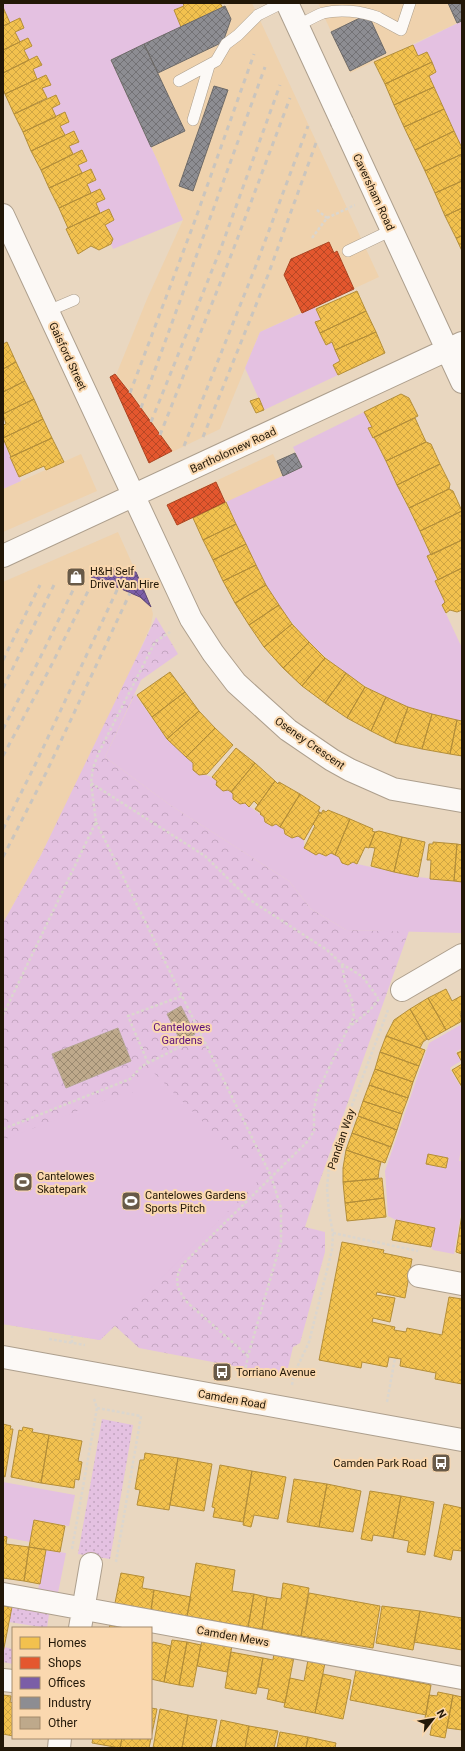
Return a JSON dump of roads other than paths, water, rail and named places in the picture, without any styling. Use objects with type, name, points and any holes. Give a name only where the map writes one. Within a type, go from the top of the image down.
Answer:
[{"type":"main road","name":"Caversham Road","points":[[287,3],[392,230],[455,346],[462,382]]},
{"type":"main road","name":"Gaisford Street","points":[[3,215],[133,497]]},
{"type":"main road","name":"Bartholomew Road","points":[[3,556],[133,497],[455,346]]},
{"type":"main road","name":"Oseney Crescent","points":[[133,497],[191,619],[213,653],[236,683],[288,730],[332,760],[350,770],[393,789],[462,801]]},
{"type":"main road","points":[[397,996],[462,955]]},
{"type":"main road","points":[[419,1276],[462,1284]]},
{"type":"main road","name":"Camden Road","points":[[3,1357],[462,1440]]},
{"type":"main road","points":[[82,1618],[91,1564]]},
{"type":"main road","name":"Camden Mews","points":[[3,1594],[82,1618],[139,1627]]},
{"type":"main road","name":"Camden Mews","points":[[152,1629],[462,1678]]},
{"type":"lane","points":[[179,81],[216,61],[226,44],[258,15],[282,3]]},
{"type":"lane","points":[[297,26],[323,13],[355,12],[367,13],[377,17],[400,30],[410,3]]},
{"type":"lane","points":[[193,120],[209,66]]},
{"type":"lane","points":[[348,251],[392,230]]},
{"type":"lane","points":[[48,311],[74,300]]},
{"type":"railway","points":[[130,393],[194,223],[254,54]]},
{"type":"railway","points":[[141,408],[265,67]]},
{"type":"railway","points":[[151,422],[221,248],[280,85]]},
{"type":"railway","points":[[160,435],[232,253],[290,98]]},
{"type":"railway","points":[[184,446],[255,268],[308,126]]},
{"type":"railway","points":[[203,437],[268,275],[316,143]]},
{"type":"railway","points":[[3,756],[50,668],[92,583]]},
{"type":"railway","points":[[3,729],[76,584]]},
{"type":"railway","points":[[3,660],[40,585]]},
{"type":"railway","points":[[3,688],[54,585]]},
{"type":"railway","points":[[3,829],[35,765],[118,588]]},
{"type":"railway","points":[[3,857],[46,773],[130,593]]},
{"type":"place","name":"H&H Self Drive Van Hire","points":[[76,577]]},
{"type":"place","name":"Cantelowes Skatepark","points":[[23,1182]]},
{"type":"place","name":"Cantelowes Gardens Sports Pitch","points":[[131,1201]]},
{"type":"place","name":"Torriano Avenue","points":[[222,1372]]},
{"type":"place","name":"Camden Park Road","points":[[441,1463]]},
{"type":"park label","name":"Cantelowes Gardens","points":[[182,1033]]}]
